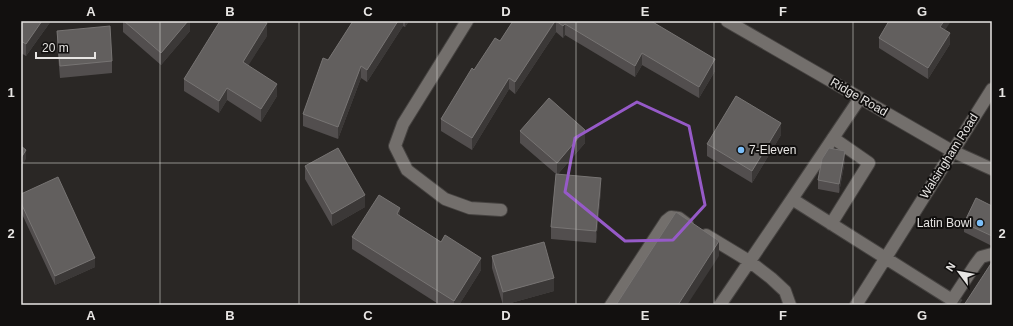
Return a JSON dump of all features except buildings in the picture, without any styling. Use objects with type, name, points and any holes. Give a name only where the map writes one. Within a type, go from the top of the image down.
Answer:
[{"type":"street","points":[[467,21],[403,124],[395,146],[406,170],[445,199],[470,208],[501,210]]},
{"type":"street","name":"Ridge Road","points":[[727,21],[952,151],[992,169]]},
{"type":"street","name":"Walsingham Road","points":[[861,303],[885,259],[992,89]]},
{"type":"street","points":[[720,305],[860,98]]},
{"type":"street","points":[[831,224],[869,163],[833,138]]},
{"type":"street","points":[[792,199],[952,300],[974,265],[981,257],[992,254]]},
{"type":"street","points":[[611,305],[666,221],[671,217],[678,218],[749,261],[772,278],[785,291],[790,305]]},
{"type":"highlighted area","points":[[637,102],[689,126],[705,205],[673,240],[625,241],[565,192],[575,138]]},
{"type":"tunnel","points":[[952,300],[959,305]]},
{"type":"place","name":"7-Eleven","points":[[741,150]]},
{"type":"place","name":"Latin Bowl","points":[[980,223]]}]
